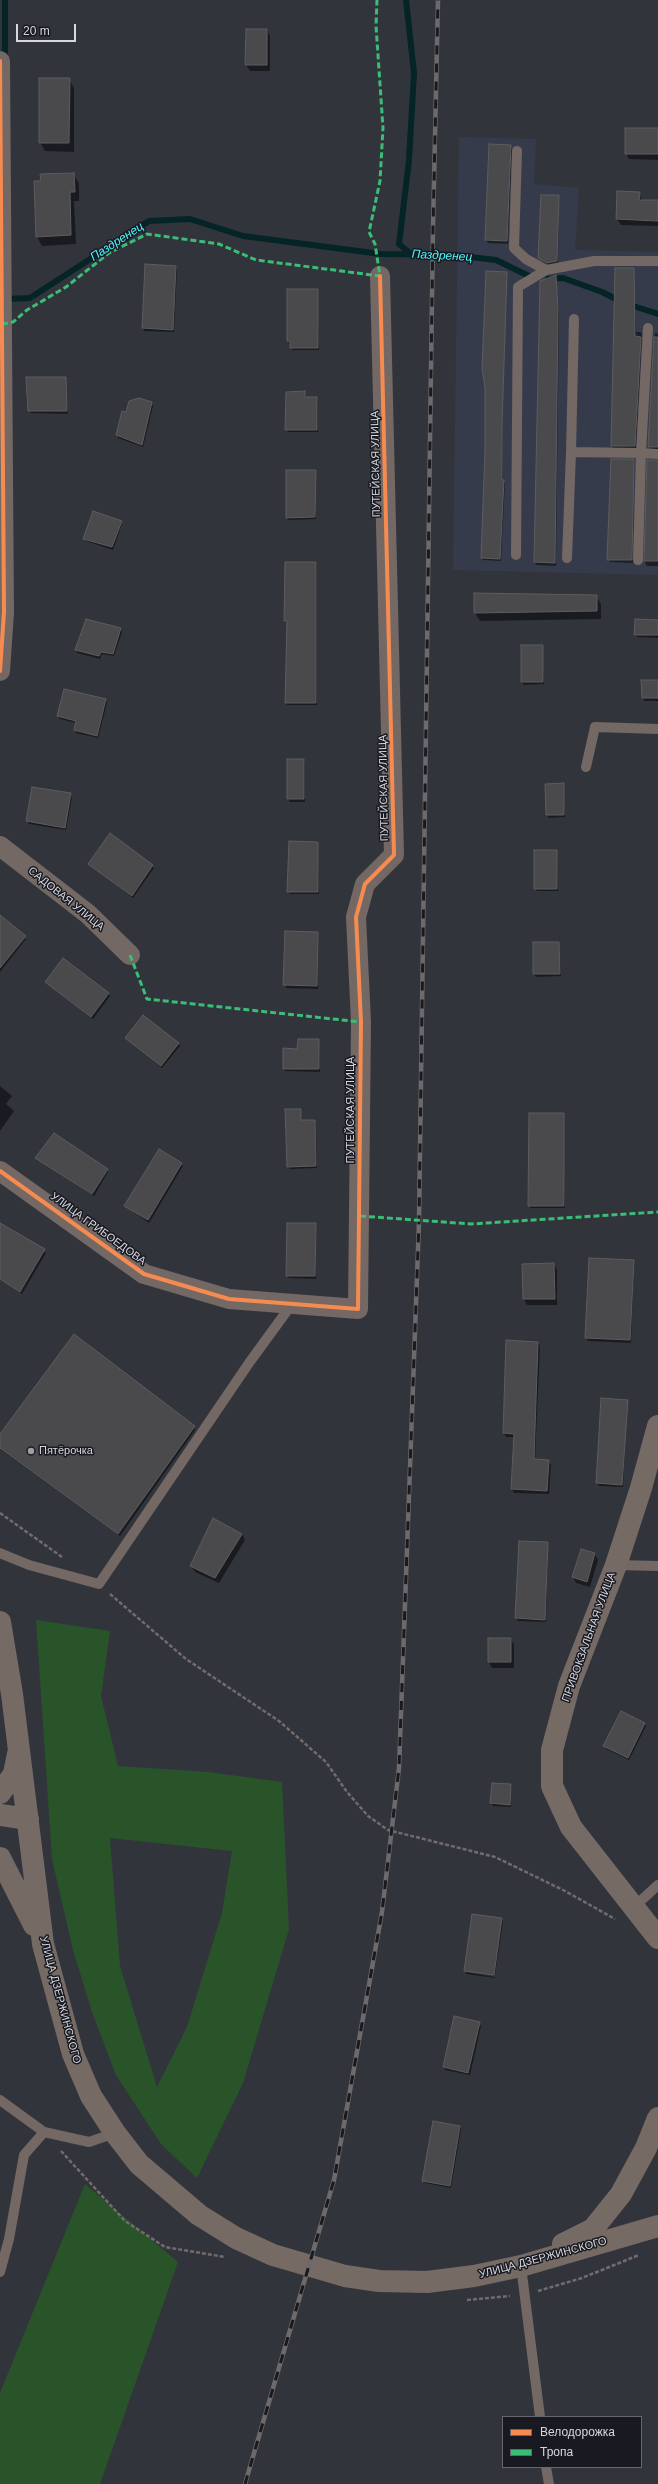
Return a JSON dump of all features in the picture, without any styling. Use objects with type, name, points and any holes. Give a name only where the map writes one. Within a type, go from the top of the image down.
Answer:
[{"type":"main road","name":"ПРИВОКЗАЛЬНАЯ УЛИЦА","points":[[658,1426],[641,1488],[616,1565],[569,1686],[552,1750],[552,1786],[571,1827],[658,1938]]},
{"type":"main road","name":"УЛИЦА ДЗЕРЖИНСКОГО","points":[[0,1622],[20,1749],[43,1944],[73,2054],[91,2096],[115,2133],[139,2164],[199,2215],[236,2238],[273,2256],[345,2276],[379,2281],[427,2282],[474,2276],[521,2266],[658,2226]]},
{"type":"main road","points":[[0,1793],[14,1774],[20,1749]]},
{"type":"main road","points":[[0,1815],[28,1819]]},
{"type":"main road","points":[[0,1858],[22,1898],[43,1944]]},
{"type":"main road","points":[[521,2266],[593,2228],[621,2194],[646,2148],[658,2118]]},
{"type":"street","points":[[0,61],[4,596],[0,671]]},
{"type":"street","name":"ПУТЕЙСКАЯ УЛИЦА","points":[[358,1309],[361,1022],[356,917],[365,884],[394,855],[380,276]]},
{"type":"street","name":"САДОВАЯ УЛИЦА","points":[[0,846],[88,914],[130,954]]},
{"type":"street","name":"УЛИЦА ГРИБОЕДОВА","points":[[0,1170],[144,1274],[229,1300],[358,1309]]},
{"type":"lane","points":[[516,151],[514,248],[526,259],[546,270]]},
{"type":"lane","points":[[516,555],[518,287],[546,270],[594,261],[658,261]]},
{"type":"lane","points":[[567,558],[574,319]]},
{"type":"lane","points":[[638,560],[641,453],[648,328]]},
{"type":"lane","points":[[571,452],[658,454]]},
{"type":"lane","points":[[586,767],[595,727],[658,729]]},
{"type":"lane","points":[[0,1553],[29,1565],[99,1584],[249,1363],[292,1304]]},
{"type":"lane","points":[[616,1565],[658,1566]]},
{"type":"lane","points":[[634,1907],[658,1885]]},
{"type":"lane","points":[[0,2100],[44,2132],[89,2142],[115,2133]]},
{"type":"lane","points":[[0,2272],[9,2239],[24,2155],[44,2132]]},
{"type":"lane","points":[[521,2266],[540,2416]]},
{"type":"lane","points":[[546,2468],[549,2484]]},
{"type":"path","points":[[0,1513],[68,1562]]},
{"type":"path","points":[[99,1584],[139,1621],[186,1659],[279,1721],[326,1762],[347,1792],[368,1816],[388,1830],[495,1857],[566,1891],[616,1920]]},
{"type":"shaded area","points":[[459,137],[536,139],[534,184],[579,188],[575,250],[658,252],[658,575],[453,570]]},
{"type":"green space","points":[[36,1620],[110,1631],[101,1696],[118,1766],[208,1772],[282,1782],[289,1929],[243,2083],[197,2178],[161,2144],[116,2075],[92,2012],[73,1950],[52,1859]],"holes":[[[110,1838],[232,1851],[222,1913],[187,2027],[157,2087],[120,1966]]]},
{"type":"green space","points":[[85,2184],[178,2262],[100,2484],[0,2484],[0,2393]]},
{"type":"building","points":[[246,29],[267,29],[267,65],[245,65]]},
{"type":"building","points":[[39,78],[70,78],[69,143],[39,143]]},
{"type":"building","points":[[625,128],[658,128],[658,154],[625,154]]},
{"type":"building","points":[[489,144],[511,145],[507,241],[485,240]]},
{"type":"building","points":[[74,173],[75,192],[70,192],[71,235],[36,237],[34,181],[41,181],[40,174]]},
{"type":"building","points":[[617,191],[640,192],[639,200],[658,200],[658,221],[616,219]]},
{"type":"building","points":[[541,195],[559,195],[557,261],[547,263],[538,258]]},
{"type":"building","points":[[145,264],[176,266],[173,330],[142,328]]},
{"type":"building","points":[[615,268],[634,268],[635,336],[641,337],[635,446],[611,446]]},
{"type":"building","points":[[486,271],[507,272],[502,424],[502,480],[504,480],[500,559],[481,558],[485,450],[485,388],[482,368]]},
{"type":"building","points":[[556,275],[558,310],[555,563],[534,562],[540,281]]},
{"type":"building","points":[[287,289],[318,289],[318,348],[290,348],[290,341],[287,341]]},
{"type":"building","points":[[654,337],[658,337],[658,447],[648,447]]},
{"type":"building","points":[[26,377],[66,377],[67,411],[28,411]]},
{"type":"building","points":[[305,391],[305,397],[317,397],[317,430],[285,430],[286,392]]},
{"type":"building","points":[[139,398],[152,402],[142,445],[116,435],[122,411],[126,412],[129,401]]},
{"type":"building","points":[[611,459],[634,459],[632,560],[607,560]]},
{"type":"building","points":[[647,460],[658,460],[658,561],[644,561]]},
{"type":"building","points":[[286,470],[316,470],[315,517],[286,518]]},
{"type":"building","points":[[93,511],[122,521],[112,547],[83,539]]},
{"type":"building","points":[[285,562],[316,562],[316,703],[285,703],[287,621],[284,621]]},
{"type":"building","points":[[474,593],[597,595],[597,611],[474,613]]},
{"type":"building","points":[[86,619],[121,628],[113,654],[101,652],[99,656],[75,650]]},
{"type":"building","points":[[635,619],[658,620],[658,635],[634,635]]},
{"type":"building","points":[[521,645],[543,645],[543,682],[521,682]]},
{"type":"building","points":[[641,680],[658,680],[658,698],[642,698]]},
{"type":"building","points":[[64,689],[106,699],[97,736],[74,730],[76,721],[57,716]]},
{"type":"building","points":[[287,759],[304,759],[304,799],[287,799]]},
{"type":"building","points":[[564,783],[564,815],[546,815],[545,784]]},
{"type":"building","points":[[32,787],[71,793],[65,828],[26,821]]},
{"type":"building","points":[[110,833],[153,865],[132,896],[88,864]]},
{"type":"building","points":[[289,841],[318,842],[318,892],[287,892]]},
{"type":"building","points":[[534,850],[557,850],[557,889],[534,889]]},
{"type":"building","points":[[0,915],[26,936],[0,968]]},
{"type":"building","points":[[285,931],[318,932],[317,986],[283,985]]},
{"type":"building","points":[[533,942],[559,942],[560,974],[533,974]]},
{"type":"building","points":[[63,958],[109,993],[91,1017],[45,982]]},
{"type":"building","points":[[143,1015],[179,1043],[161,1066],[125,1038]]},
{"type":"building","points":[[298,1039],[319,1039],[319,1069],[283,1069],[283,1048],[297,1049]]},
{"type":"building","points":[[285,1109],[301,1109],[301,1120],[315,1120],[316,1166],[287,1167]]},
{"type":"building","points":[[529,1113],[564,1113],[564,1206],[528,1206]]},
{"type":"building","points":[[54,1133],[108,1169],[92,1194],[35,1158]]},
{"type":"building","points":[[159,1149],[182,1163],[148,1220],[124,1206]]},
{"type":"building","points":[[0,1223],[45,1249],[20,1292],[0,1279]]},
{"type":"building","points":[[287,1223],[316,1223],[315,1276],[286,1276]]},
{"type":"building","points":[[589,1258],[634,1260],[630,1340],[585,1338]]},
{"type":"building","points":[[554,1263],[555,1299],[523,1299],[522,1264]]},
{"type":"building","points":[[74,1334],[195,1426],[118,1534],[0,1448],[0,1434]]},
{"type":"building","points":[[506,1340],[538,1342],[534,1459],[549,1460],[547,1491],[511,1489],[514,1434],[503,1433]]},
{"type":"building","points":[[601,1398],[628,1400],[622,1485],[596,1483]]},
{"type":"building","points":[[213,1518],[242,1534],[215,1578],[190,1566]]},
{"type":"building","points":[[519,1541],[548,1542],[545,1620],[515,1618]]},
{"type":"building","points":[[581,1549],[595,1553],[587,1582],[572,1577]]},
{"type":"building","points":[[488,1638],[511,1638],[511,1662],[488,1662]]},
{"type":"building","points":[[621,1711],[645,1723],[628,1758],[603,1746]]},
{"type":"building","points":[[492,1783],[511,1784],[510,1805],[490,1803]]},
{"type":"building","points":[[472,1914],[502,1918],[494,1975],[464,1971]]},
{"type":"building","points":[[454,2016],[480,2022],[468,2073],[443,2067]]},
{"type":"building","points":[[433,2121],[460,2126],[450,2186],[422,2181]]},
{"type":"waterway","name":"Паздренец","points":[[5,0],[5,60]]},
{"type":"waterway","points":[[406,0],[414,73],[409,160],[399,244],[411,254]]},
{"type":"waterway","name":"Паздренец","points":[[6,297],[6,299],[30,298],[149,221],[190,219],[243,236],[381,254],[453,255],[496,260],[529,276]]},
{"type":"waterway","name":"Паздренец","points":[[548,279],[563,278],[602,292],[624,303],[658,314]]},
{"type":"railway","points":[[245,2484],[334,2180],[382,1912],[399,1768],[419,1222],[433,228],[438,0]]},
{"type":"marked path","points":[[2,324],[13,322],[27,310],[66,287],[109,253],[147,234],[219,244],[256,260],[380,276],[375,244],[369,232],[380,181],[383,128],[376,26],[377,0]]},
{"type":"marked path","points":[[130,955],[147,999],[361,1022]]},
{"type":"marked path","points":[[360,1216],[471,1224],[658,1212]]},
{"type":"cycle path","points":[[0,61],[4,612],[0,671]]},
{"type":"cycle path","points":[[0,1171],[144,1274],[229,1299],[358,1309],[361,1022],[356,917],[365,884],[394,855],[380,276]]},
{"type":"place","name":"Пятёрочка","points":[[31,1451]]}]
